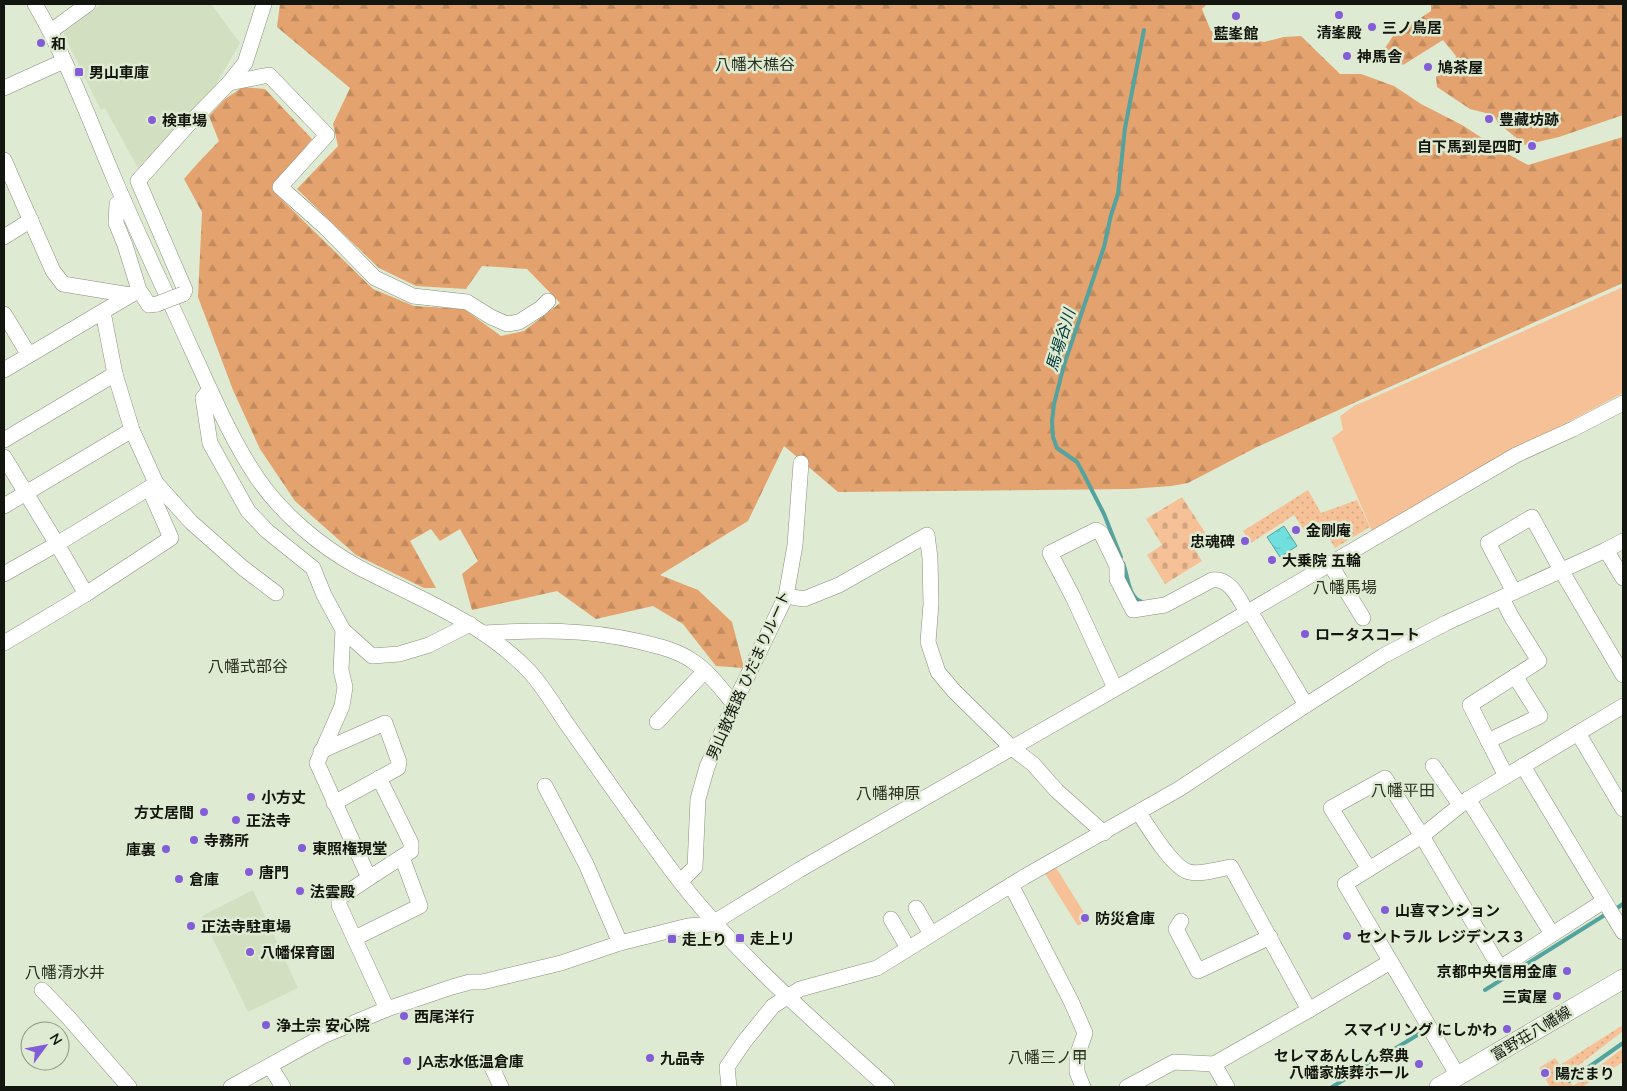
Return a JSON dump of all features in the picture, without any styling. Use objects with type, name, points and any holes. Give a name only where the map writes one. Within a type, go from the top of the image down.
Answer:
[{"type":"main road","name":"富野荘八幡線","points":[[1439,1087],[1623,979]]},
{"type":"street","points":[[35,4],[51,31],[124,201],[210,390],[240,451],[261,483],[290,517],[324,545],[357,566],[485,633],[528,670],[680,881],[715,922],[788,997],[887,1087]]},
{"type":"street","points":[[51,31],[88,4]]},
{"type":"street","points":[[4,160],[53,272],[63,284],[135,293],[149,305],[157,304],[183,294],[185,290],[138,181],[229,83],[244,63],[264,4]]},
{"type":"street","points":[[4,88],[64,61]]},
{"type":"street","points":[[229,83],[269,75],[327,135],[280,187],[325,227],[374,278],[413,296],[467,302],[507,324],[519,322],[541,308],[548,301]]},
{"type":"street","points":[[124,201],[117,204],[116,223],[125,245],[135,293]]},
{"type":"street","points":[[4,237],[31,220]]},
{"type":"street","points":[[4,370],[135,293]]},
{"type":"street","points":[[4,643],[86,594],[171,538],[132,430],[115,374],[103,312]]},
{"type":"street","points":[[4,314],[29,355]]},
{"type":"street","points":[[4,440],[115,374]]},
{"type":"street","points":[[210,390],[203,398],[210,444],[248,511],[266,531],[289,547],[313,568],[324,595],[343,630],[372,656],[399,654],[429,645],[470,624]]},
{"type":"street","points":[[231,1087],[324,1035],[387,1009],[470,982],[482,982],[561,963],[620,943],[688,926],[711,924],[799,870],[1248,612],[1516,454],[1623,403]]},
{"type":"street","points":[[4,506],[132,430]]},
{"type":"street","points":[[4,457],[86,594]]},
{"type":"street","name":"男山散策路 ひだまりルート","points":[[680,881],[695,866],[698,799],[707,767],[734,704],[786,596],[795,545],[801,462]]},
{"type":"street","points":[[4,574],[57,544],[152,485]]},
{"type":"street","points":[[152,485],[243,568],[276,593]]},
{"type":"street","points":[[1506,776],[1470,705],[1539,661],[1511,616],[1508,595],[1488,543],[1532,517],[1623,675]]},
{"type":"street","points":[[1115,688],[1077,605],[1050,553],[1096,530],[1101,533],[1117,566],[1117,579],[1133,610],[1164,605],[1212,580],[1218,579],[1230,586],[1306,705]]},
{"type":"street","points":[[786,596],[804,599],[839,585],[927,535],[930,558],[931,604],[928,642],[938,672],[954,691],[1012,748],[1033,764],[1057,791],[1104,833]]},
{"type":"street","points":[[730,1087],[727,1067],[744,1042],[774,1006],[800,989],[877,968],[1011,885],[1179,789],[1383,656],[1446,623],[1623,541]]},
{"type":"street","points":[[1606,550],[1623,578]]},
{"type":"street","points":[[1330,564],[1363,618]]},
{"type":"street","points":[[343,630],[340,670],[345,687],[342,706],[317,763],[369,878]]},
{"type":"street","points":[[485,633],[532,630],[572,631],[609,635],[674,650],[696,663],[734,704]]},
{"type":"street","points":[[657,722],[704,672]]},
{"type":"street","points":[[1488,741],[1540,716],[1515,676]]},
{"type":"street","points":[[1458,1076],[1345,884],[1422,836],[1464,802],[1623,706]]},
{"type":"street","points":[[321,751],[384,723],[399,762],[398,768],[334,803]]},
{"type":"street","points":[[1578,734],[1623,809]]},
{"type":"street","points":[[1433,766],[1464,802],[1552,934]]},
{"type":"street","points":[[1523,766],[1623,932]]},
{"type":"street","points":[[379,778],[412,843],[411,851],[339,898],[339,905],[387,1009]]},
{"type":"street","points":[[1368,869],[1331,808],[1385,778],[1422,836],[1500,968],[1552,934],[1607,907]]},
{"type":"street","points":[[545,786],[586,864],[620,943]]},
{"type":"street","points":[[1139,813],[1164,850],[1187,872],[1200,873],[1231,867],[1309,1010]]},
{"type":"street","points":[[355,938],[420,906],[402,857]]},
{"type":"street","points":[[1011,885],[1072,1001],[1085,1033],[1077,1056],[1077,1072],[1082,1087]]},
{"type":"street","points":[[916,908],[932,934]]},
{"type":"street","points":[[891,919],[908,948]]},
{"type":"street","points":[[1181,921],[1176,929],[1198,971],[1270,937]]},
{"type":"street","points":[[1127,1087],[1174,1062],[1214,1064],[1390,962]]},
{"type":"street","points":[[42,990],[129,1087]]},
{"type":"street","points":[[490,1063],[501,1087]]},
{"type":"street","points":[[1214,1064],[1226,1087]]},
{"type":"street","points":[[270,1066],[283,1087]]},
{"type":"shaded area","points":[[102,4],[211,4],[240,43],[209,96],[138,168],[105,108],[101,110],[63,33]]},
{"type":"shaded area","name":"八幡保育園","points":[[253,890],[298,988],[248,1012],[202,916]]},
{"type":"green space","points":[[280,4],[1207,4],[1202,9],[1211,31],[1229,38],[1245,38],[1264,42],[1284,37],[1301,36],[1340,74],[1361,74],[1394,86],[1421,104],[1462,125],[1528,165],[1623,137],[1623,283],[1255,448],[1188,483],[1130,489],[838,492],[784,446],[748,521],[660,575],[698,590],[732,622],[744,668],[716,666],[683,624],[653,606],[596,619],[557,591],[472,610],[462,574],[478,561],[460,529],[440,541],[431,529],[410,541],[436,588],[424,588],[356,555],[295,501],[260,449],[233,390],[198,297],[202,212],[184,179],[219,141],[209,116],[225,99],[243,87],[265,89],[312,139],[272,190],[373,289],[414,306],[464,309],[501,336],[524,331],[560,303],[527,269],[482,266],[466,289],[416,286],[379,268],[297,189],[338,146],[333,124],[350,88],[277,27]]},
{"type":"green space","points":[[1431,4],[1623,4],[1623,115],[1559,137],[1525,145],[1498,123],[1494,115],[1470,109],[1437,87],[1436,77],[1453,67],[1456,56],[1443,40],[1403,65],[1385,48],[1393,36],[1431,11]]},
{"type":"green space","points":[[1623,287],[1623,393],[1477,470],[1372,531],[1332,438],[1343,430],[1340,416],[1354,406]]},
{"type":"green space","points":[[1308,490],[1321,513],[1357,500],[1370,527],[1335,548],[1319,522],[1304,530],[1294,515],[1251,543],[1243,531]]},
{"type":"green space","points":[[1182,497],[1210,540],[1195,550],[1202,561],[1165,584],[1147,555],[1162,545],[1146,519]]},
{"type":"green space","points":[[1055,866],[1088,919],[1078,926],[1044,872]]},
{"type":"green space","points":[[1623,1025],[1623,1031],[1565,1076],[1573,1086],[1623,1048],[1623,1062],[1582,1087],[1550,1087],[1545,1078],[1548,1076],[1544,1070],[1541,1072],[1539,1068],[1555,1058],[1560,1065]]},
{"type":"water","points":[[1284,526],[1297,546],[1280,557],[1267,537]]},
{"type":"waterway","name":"馬場谷川","points":[[1121,557],[1104,514],[1077,462],[1057,448],[1053,437],[1052,421],[1054,404],[1064,365],[1104,247],[1118,194],[1125,128],[1144,30]]},
{"type":"waterway","name":"馬場谷川","points":[[1123,563],[1131,591],[1137,600],[1142,602]]},
{"type":"waterway","points":[[1614,910],[1623,904]]},
{"type":"waterway","points":[[1485,990],[1608,913]]},
{"type":"waterway","points":[[1332,1087],[1424,1031]]},
{"type":"waterway","points":[[1569,1081],[1623,1043]]},
{"type":"place","name":"清峯殿","points":[[1339,15]]},
{"type":"place","name":"藍峯館","points":[[1236,16]]},
{"type":"place","name":"三ノ鳥居","points":[[1372,27]]},
{"type":"place","name":"和","points":[[41,43]]},
{"type":"place","name":"神馬舎","points":[[1347,56]]},
{"type":"place","name":"鳩茶屋","points":[[1428,67]]},
{"type":"place","name":"男山車庫","points":[[79,72]]},
{"type":"place","name":"豊藏坊跡","points":[[1489,119]]},
{"type":"place","name":"検車場","points":[[152,120]]},
{"type":"place","name":"自下馬到是四町","points":[[1532,146]]},
{"type":"place","name":"金剛庵","points":[[1296,530]]},
{"type":"place","name":"忠魂碑","points":[[1245,541]]},
{"type":"place","name":"大乗院 五輪","points":[[1272,560]]},
{"type":"place","name":"ロータスコート","points":[[1305,634]]},
{"type":"place","name":"小方丈","points":[[251,797]]},
{"type":"place","name":"方丈居間","points":[[204,812]]},
{"type":"place","name":"正法寺","points":[[236,820]]},
{"type":"place","name":"寺務所","points":[[194,840]]},
{"type":"place","name":"東照権現堂","points":[[302,848]]},
{"type":"place","name":"庫裏","points":[[166,849]]},
{"type":"place","name":"唐門","points":[[249,872]]},
{"type":"place","name":"倉庫","points":[[179,879]]},
{"type":"place","name":"法雲殿","points":[[300,891]]},
{"type":"place","name":"山喜マンション","points":[[1385,910]]},
{"type":"place","name":"防災倉庫","points":[[1085,918]]},
{"type":"place","name":"正法寺駐車場","points":[[191,926]]},
{"type":"place","name":"セントラル レジデンス３","points":[[1347,936]]},
{"type":"place","name":"走上リ","points":[[740,938]]},
{"type":"place","name":"走上り","points":[[672,939]]},
{"type":"place","name":"八幡保育園","points":[[250,952]]},
{"type":"place","name":"京都中央信用金庫","points":[[1567,971]]},
{"type":"place","name":"三寅屋","points":[[1557,996]]},
{"type":"place","name":"西尾洋行","points":[[404,1016]]},
{"type":"place","name":"浄土宗 安心院","points":[[266,1025]]},
{"type":"place","name":"スマイリング にしかわ","points":[[1507,1029]]},
{"type":"place","name":"九品寺","points":[[650,1058]]},
{"type":"place","name":"JA志水低温倉庫","points":[[407,1061]]},
{"type":"place","name":"セレマあんしん祭典 八幡家族葬ホール","points":[[1419,1064]]},
{"type":"place","name":"陽だまり","points":[[1545,1073]]},
{"type":"district","name":"八幡木樵谷","points":[[755,64]]},
{"type":"district","name":"八幡馬場","points":[[1345,587]]},
{"type":"district","name":"八幡式部谷","points":[[248,666]]},
{"type":"district","name":"八幡平田","points":[[1403,790]]},
{"type":"district","name":"八幡神原","points":[[888,793]]},
{"type":"district","name":"八幡清水井","points":[[65,972]]},
{"type":"district","name":"八幡三ノ甲","points":[[1048,1057]]}]
